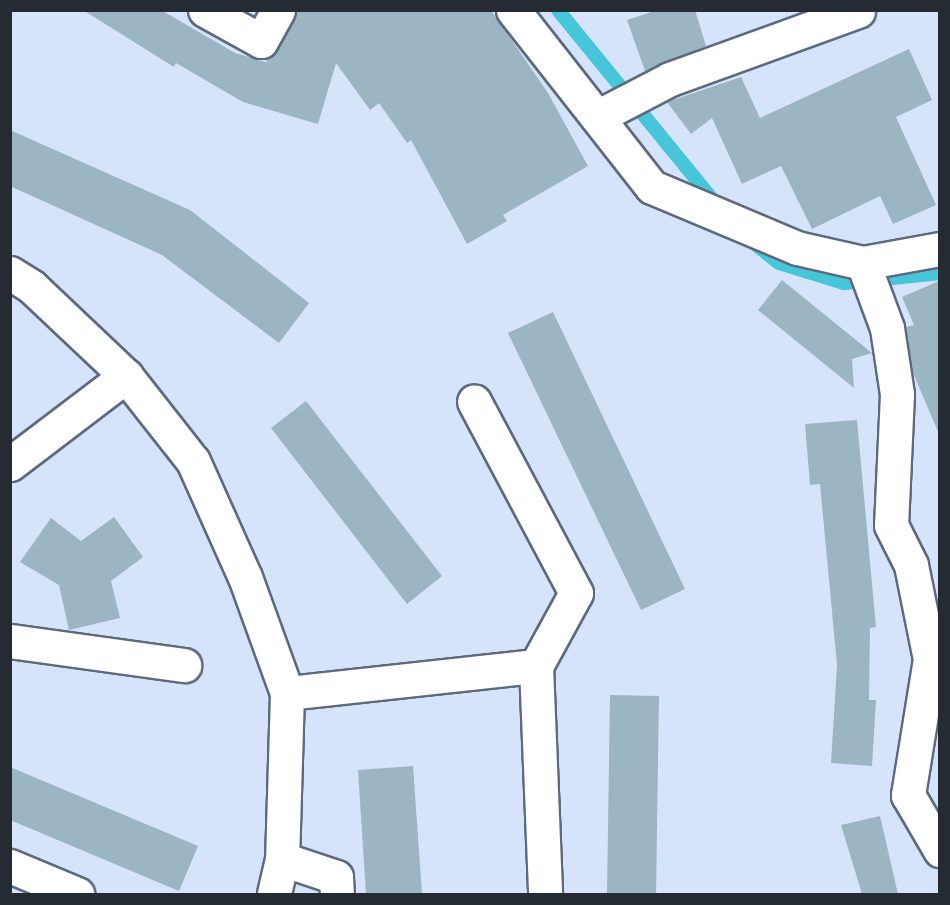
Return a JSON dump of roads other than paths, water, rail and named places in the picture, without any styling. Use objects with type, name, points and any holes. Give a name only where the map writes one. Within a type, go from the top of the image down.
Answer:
[{"type":"street","points":[[205,10],[261,41],[278,10]]},
{"type":"street","points":[[513,10],[601,115],[652,187],[778,240],[864,265],[939,249]]},
{"type":"street","points":[[601,115],[656,86],[858,11]]},
{"type":"street","points":[[864,265],[880,309],[897,394],[891,525],[910,565],[930,659],[908,795],[939,850]]},
{"type":"street","points":[[10,273],[32,287],[126,376],[193,461],[245,577],[286,693],[282,859],[274,894]]},
{"type":"street","points":[[10,464],[126,376]]},
{"type":"street","points":[[474,401],[576,593],[536,666],[545,894]]},
{"type":"street","points":[[10,641],[184,665]]},
{"type":"street","points":[[286,693],[536,666]]},
{"type":"street","points":[[282,859],[336,877],[337,894]]},
{"type":"street","points":[[10,866],[77,894]]},
{"type":"waterway","points":[[558,10],[718,206]]},
{"type":"waterway","points":[[745,236],[779,263],[844,283],[940,273]]}]
